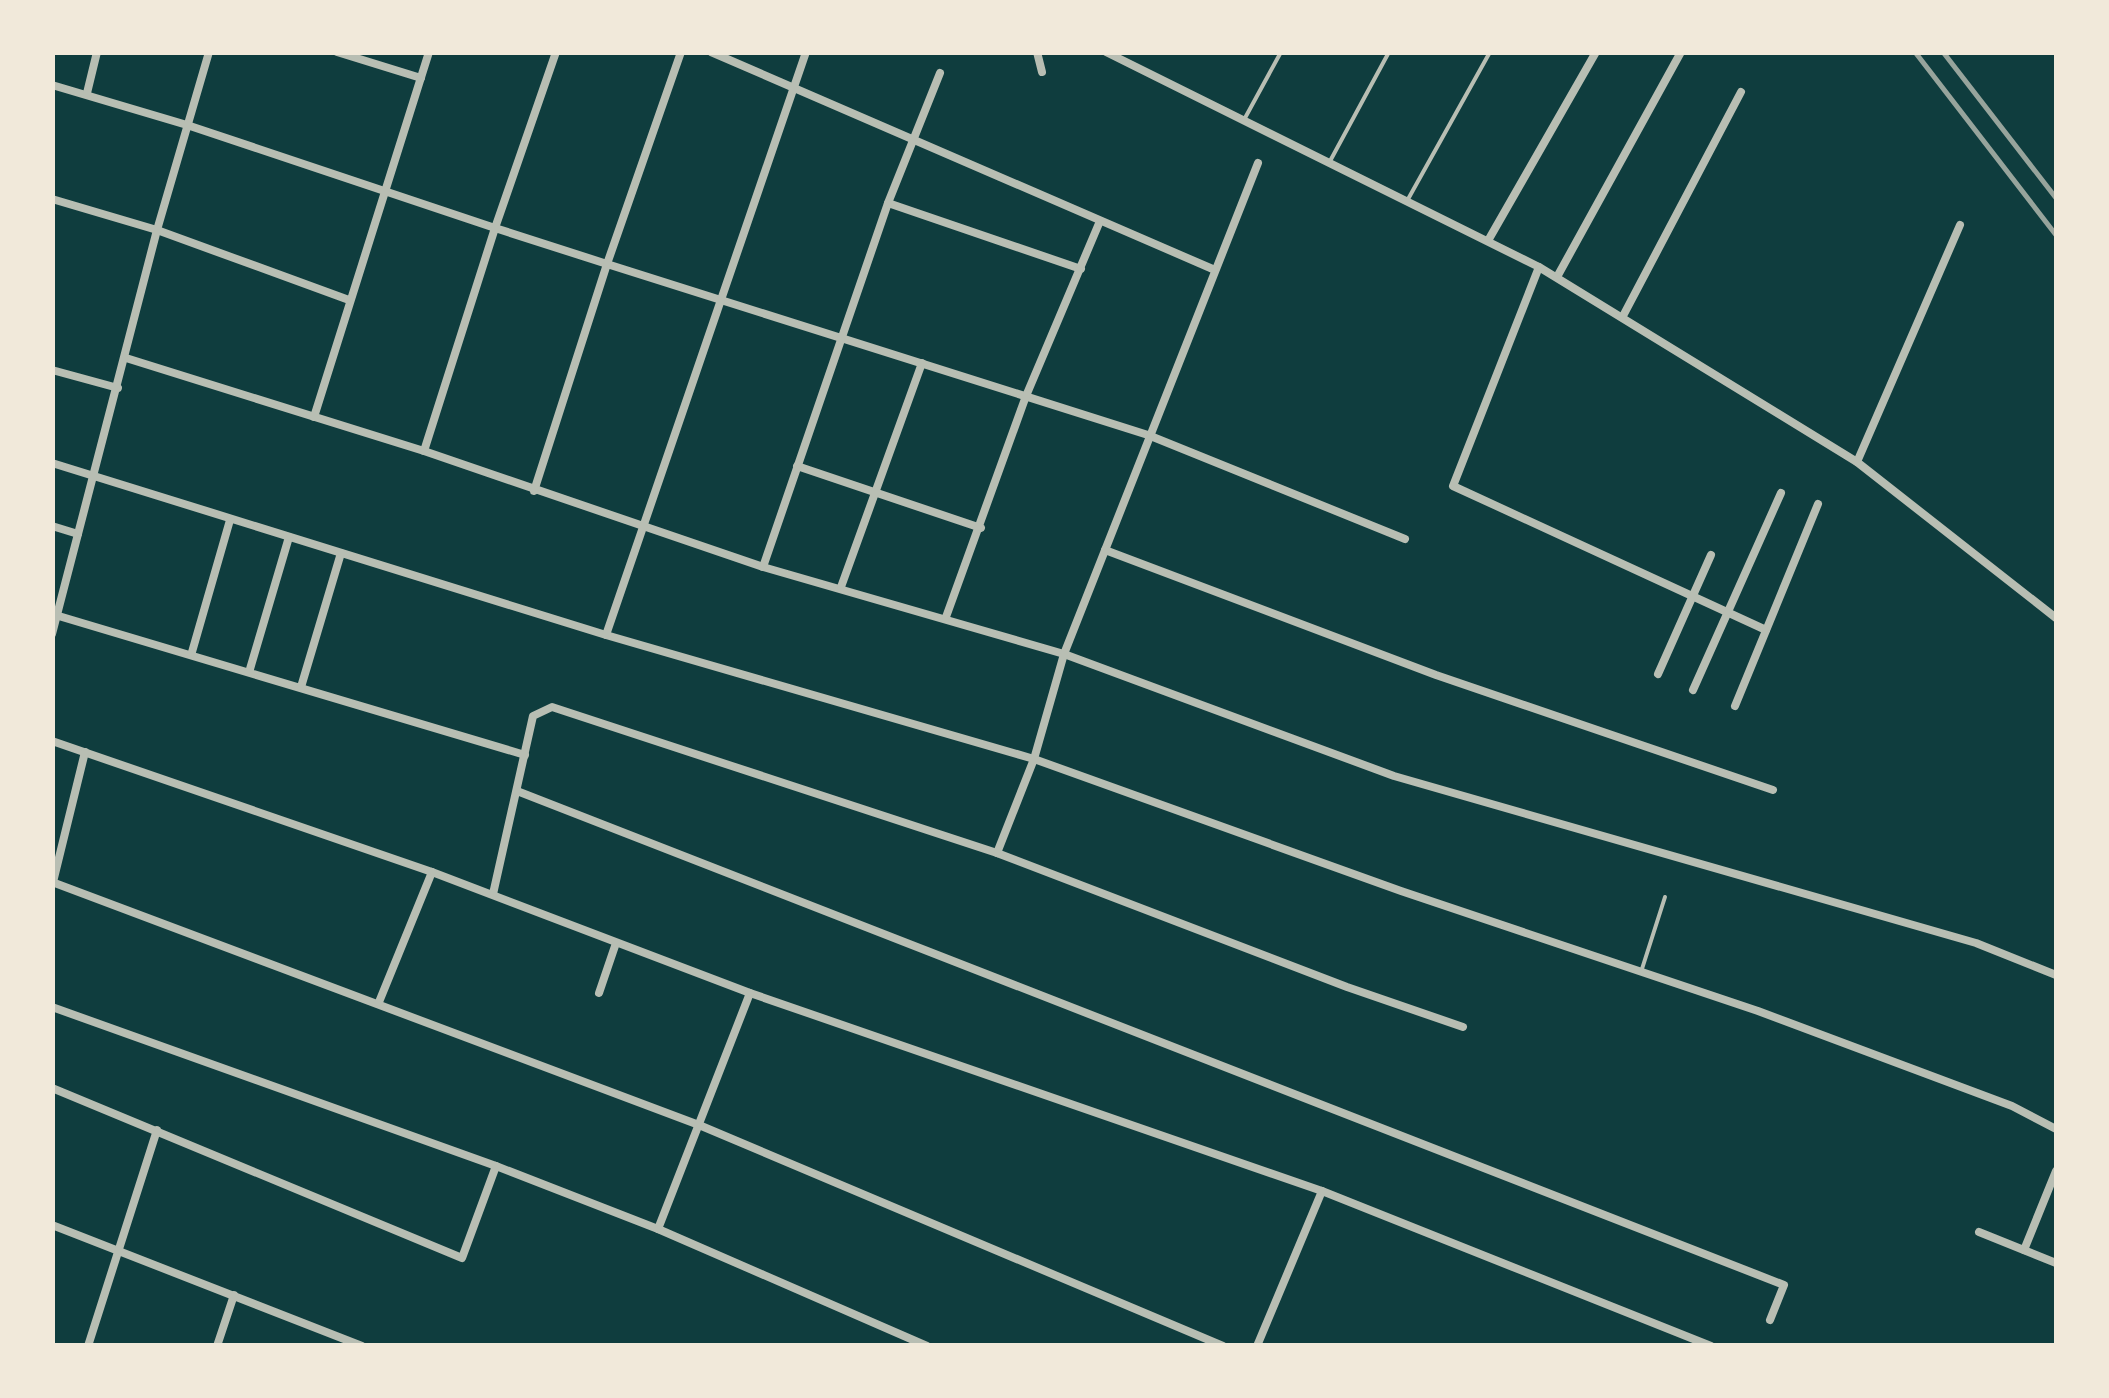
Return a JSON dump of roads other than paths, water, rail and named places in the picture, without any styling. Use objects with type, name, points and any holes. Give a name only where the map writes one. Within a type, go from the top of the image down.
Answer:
[{"type":"street","points":[[87,93],[97,52]]},
{"type":"street","points":[[52,634],[157,230],[209,52]]},
{"type":"street","points":[[337,52],[421,78]]},
{"type":"street","points":[[314,417],[429,52]]},
{"type":"street","points":[[424,450],[556,52]]},
{"type":"street","points":[[534,491],[606,264],[681,52]]},
{"type":"street","points":[[711,52],[1215,270]]},
{"type":"street","points":[[606,635],[806,52]]},
{"type":"street","points":[[1037,52],[1042,72]]},
{"type":"street","points":[[1489,240],[1596,52]]},
{"type":"street","points":[[1557,277],[1682,52]]},
{"type":"street","points":[[1109,53],[1328,166],[1489,240],[1623,316],[1857,462],[2056,618]]},
{"type":"street","points":[[762,567],[888,203],[940,73]]},
{"type":"street","points":[[52,85],[187,124],[382,194],[720,297],[1148,435],[1405,538]]},
{"type":"street","points":[[1623,316],[1741,92]]},
{"type":"street","points":[[997,853],[1034,759],[1064,654],[1258,163]]},
{"type":"street","points":[[52,214],[54,199],[157,230],[348,300]]},
{"type":"street","points":[[888,203],[1081,270]]},
{"type":"street","points":[[946,617],[1026,396],[1100,221]]},
{"type":"street","points":[[1857,462],[1960,225]]},
{"type":"street","points":[[1539,267],[1453,486],[1766,630]]},
{"type":"street","points":[[126,358],[424,450],[762,567],[1064,654],[1394,776],[1988,946],[2056,974]]},
{"type":"street","points":[[841,587],[922,363]]},
{"type":"street","points":[[52,370],[118,388]]},
{"type":"street","points":[[52,463],[606,635],[1034,759],[1959,1085],[2056,1129]]},
{"type":"street","points":[[796,466],[981,528]]},
{"type":"street","points":[[1693,690],[1782,493]]},
{"type":"street","points":[[1735,706],[1818,504]]},
{"type":"street","points":[[192,652],[230,520]]},
{"type":"street","points":[[52,526],[78,534]]},
{"type":"street","points":[[250,669],[289,538]]},
{"type":"street","points":[[1104,550],[1436,675],[1773,790]]},
{"type":"street","points":[[301,687],[341,552]]},
{"type":"street","points":[[1658,674],[1711,555]]},
{"type":"street","points":[[55,614],[526,754]]},
{"type":"street","points":[[493,894],[533,716],[552,707],[997,853],[1347,988],[1463,1026]]},
{"type":"street","points":[[52,741],[493,894],[750,993],[1322,1191],[1711,1346]]},
{"type":"street","points":[[85,752],[53,882],[379,1002],[698,1126],[1223,1346]]},
{"type":"street","points":[[517,791],[1784,1286],[1770,1320]]},
{"type":"street","points":[[379,1002],[432,872]]},
{"type":"street","points":[[599,993],[616,942]]},
{"type":"street","points":[[658,1230],[750,993]]},
{"type":"street","points":[[52,1007],[496,1166],[658,1230],[927,1346]]},
{"type":"street","points":[[52,1088],[462,1258],[496,1166]]},
{"type":"street","points":[[88,1346],[158,1130]]},
{"type":"street","points":[[2024,1250],[2056,1172]]},
{"type":"street","points":[[1257,1346],[1322,1191]]},
{"type":"street","points":[[52,1225],[362,1346]]},
{"type":"street","points":[[1978,1232],[2056,1262]]},
{"type":"street","points":[[217,1346],[234,1295]]},
{"type":"lane","points":[[1242,122],[1281,52]]},
{"type":"lane","points":[[1328,166],[1389,52]]},
{"type":"lane","points":[[1407,202],[1490,52]]},
{"type":"lane","points":[[1641,972],[1666,896]]},
{"type":"railway","points":[[1915,52],[2056,235]]},
{"type":"railway","points":[[1943,52],[2056,198]]}]
